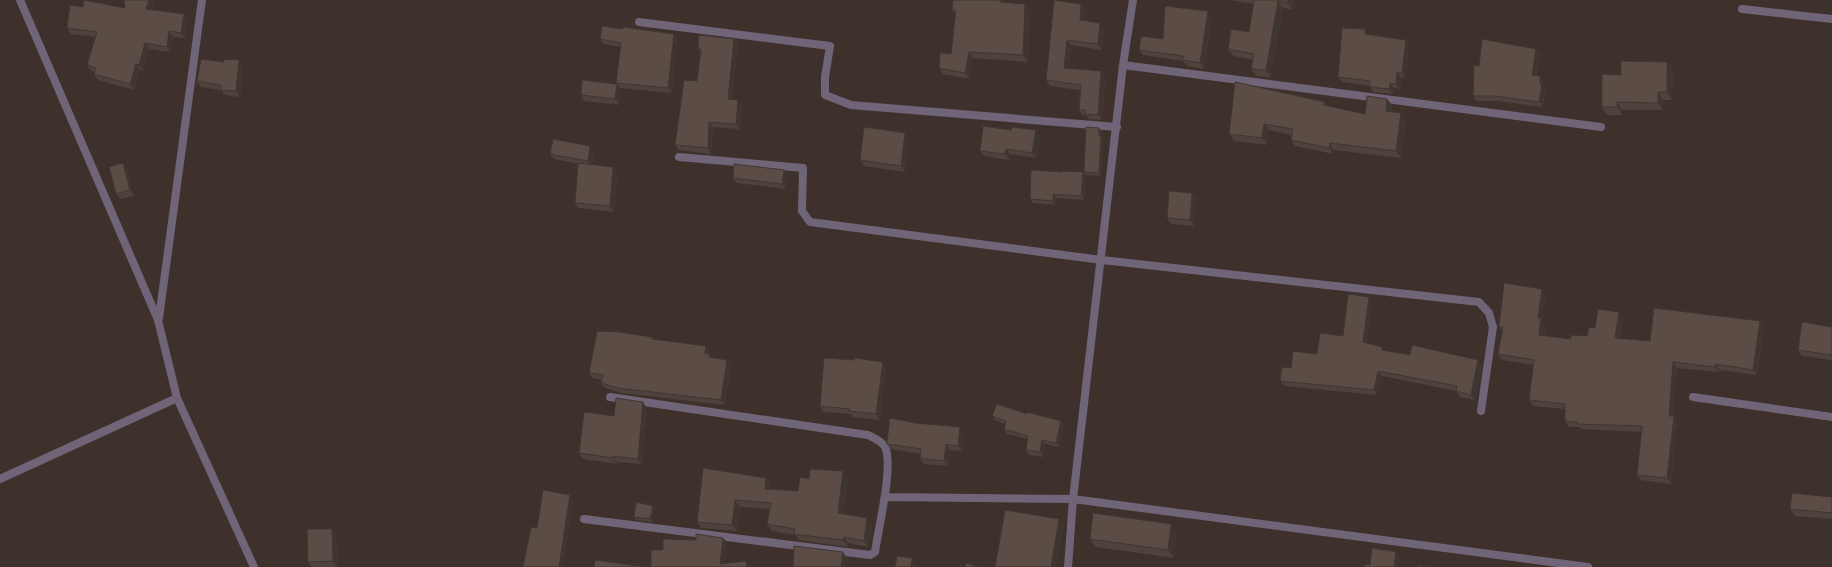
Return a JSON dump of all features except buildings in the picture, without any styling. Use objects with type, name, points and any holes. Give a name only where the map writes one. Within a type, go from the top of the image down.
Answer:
[{"type":"street","points":[[20,0],[158,320],[177,398],[254,567]]},
{"type":"street","points":[[158,320],[202,0]]},
{"type":"street","points":[[1068,567],[1073,499],[1133,0]]},
{"type":"street","points":[[1742,9],[1832,19]]},
{"type":"street","points":[[639,22],[830,46],[825,77],[825,95],[850,105],[1117,127]]},
{"type":"street","points":[[1124,65],[1601,127]]},
{"type":"street","points":[[679,157],[803,168],[802,211],[810,222],[1102,260],[1479,302],[1489,313],[1493,327],[1481,411]]},
{"type":"street","points":[[1693,397],[1832,417]]},
{"type":"street","points":[[0,480],[177,398]]},
{"type":"street","points":[[584,519],[870,555],[875,552],[879,522],[886,497],[888,458],[885,446],[877,439],[868,435],[610,398]]},
{"type":"street","points":[[886,497],[1073,499],[1588,567]]}]
